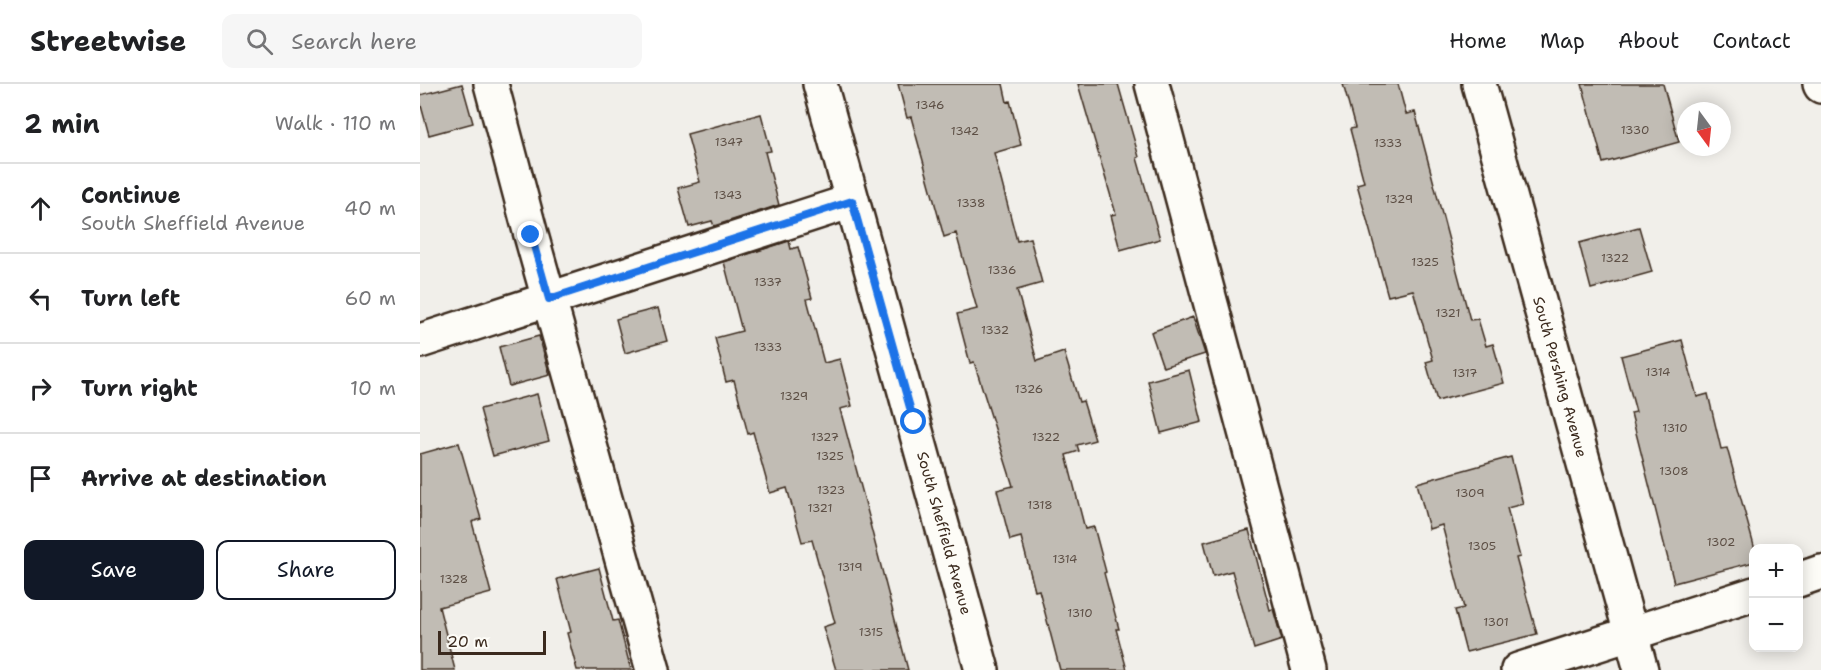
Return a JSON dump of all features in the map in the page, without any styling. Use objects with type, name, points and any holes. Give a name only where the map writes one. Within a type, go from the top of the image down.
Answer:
[{"type":"street","points":[[491,84],[653,670]]},
{"type":"street","name":"South Sheffield Avenue","points":[[820,84],[982,670]]},
{"type":"street","points":[[1152,84],[1309,670]]},
{"type":"street","name":"South Pershing Avenue","points":[[1479,84],[1641,670]]},
{"type":"street","points":[[420,341],[852,201]]},
{"type":"street","points":[[1803,577],[1821,572]]},
{"type":"street","points":[[1518,670],[1749,596]]},
{"type":"building","points":[[462,84],[473,123],[429,135],[420,95]]},
{"type":"building","points":[[898,84],[1003,84],[1007,102],[1010,101],[1021,145],[994,153],[1017,241],[1030,238],[1042,283],[1017,290],[1037,361],[1064,352],[1079,402],[1083,401],[1095,440],[1077,445],[1079,451],[1066,455],[1085,529],[1094,527],[1127,670],[1060,670],[1039,590],[1035,591],[1021,537],[1010,540],[997,490],[1013,486],[974,362],[970,363],[957,314],[977,309],[956,233],[944,237],[911,117],[907,118]]},
{"type":"building","points":[[1078,84],[1118,84],[1160,239],[1120,250],[1111,215],[1116,214]]},
{"type":"building","points":[[1343,84],[1398,84],[1406,114],[1415,112],[1470,320],[1478,319],[1486,346],[1493,344],[1504,383],[1437,401],[1426,362],[1433,360],[1413,290],[1388,296],[1357,184],[1364,182],[1350,129],[1355,128]]},
{"type":"building","points":[[1582,84],[1663,84],[1677,135],[1677,143],[1603,163]]},
{"type":"building","points":[[761,114],[771,151],[765,152],[779,205],[714,226],[712,221],[689,227],[678,188],[700,182],[687,134]]},
{"type":"building","points":[[1639,227],[1652,272],[1591,289],[1579,243]]},
{"type":"building","points":[[789,241],[791,249],[798,247],[812,298],[807,299],[824,363],[840,359],[852,406],[840,409],[908,670],[836,670],[823,627],[835,623],[812,540],[802,542],[787,488],[770,493],[753,432],[748,434],[734,380],[726,382],[715,338],[742,331],[724,262]]},
{"type":"building","points":[[658,308],[667,341],[625,353],[616,319]]},
{"type":"building","points":[[1193,317],[1205,354],[1163,367],[1151,332]]},
{"type":"building","points":[[539,336],[550,375],[509,386],[499,347]]},
{"type":"building","points":[[1682,340],[1697,397],[1708,394],[1721,449],[1727,448],[1753,544],[1749,544],[1749,563],[1674,583],[1631,413],[1636,412],[1621,356]]},
{"type":"building","points":[[1189,370],[1202,422],[1161,433],[1148,381]]},
{"type":"building","points":[[537,394],[549,441],[493,456],[480,409]]},
{"type":"building","points":[[459,443],[481,519],[472,522],[491,593],[439,607],[455,670],[420,670],[420,454]]},
{"type":"building","points":[[1511,457],[1523,504],[1507,508],[1520,557],[1516,558],[1537,634],[1466,652],[1455,610],[1464,608],[1442,525],[1429,529],[1417,483]]},
{"type":"building","points":[[1249,530],[1270,610],[1273,609],[1282,640],[1254,649],[1232,571],[1213,576],[1204,542]]},
{"type":"building","points":[[599,568],[613,621],[618,620],[631,670],[577,670],[567,633],[571,632],[557,579]]},
{"type":"route","points":[[531,235],[549,299],[852,201],[914,422]]}]
